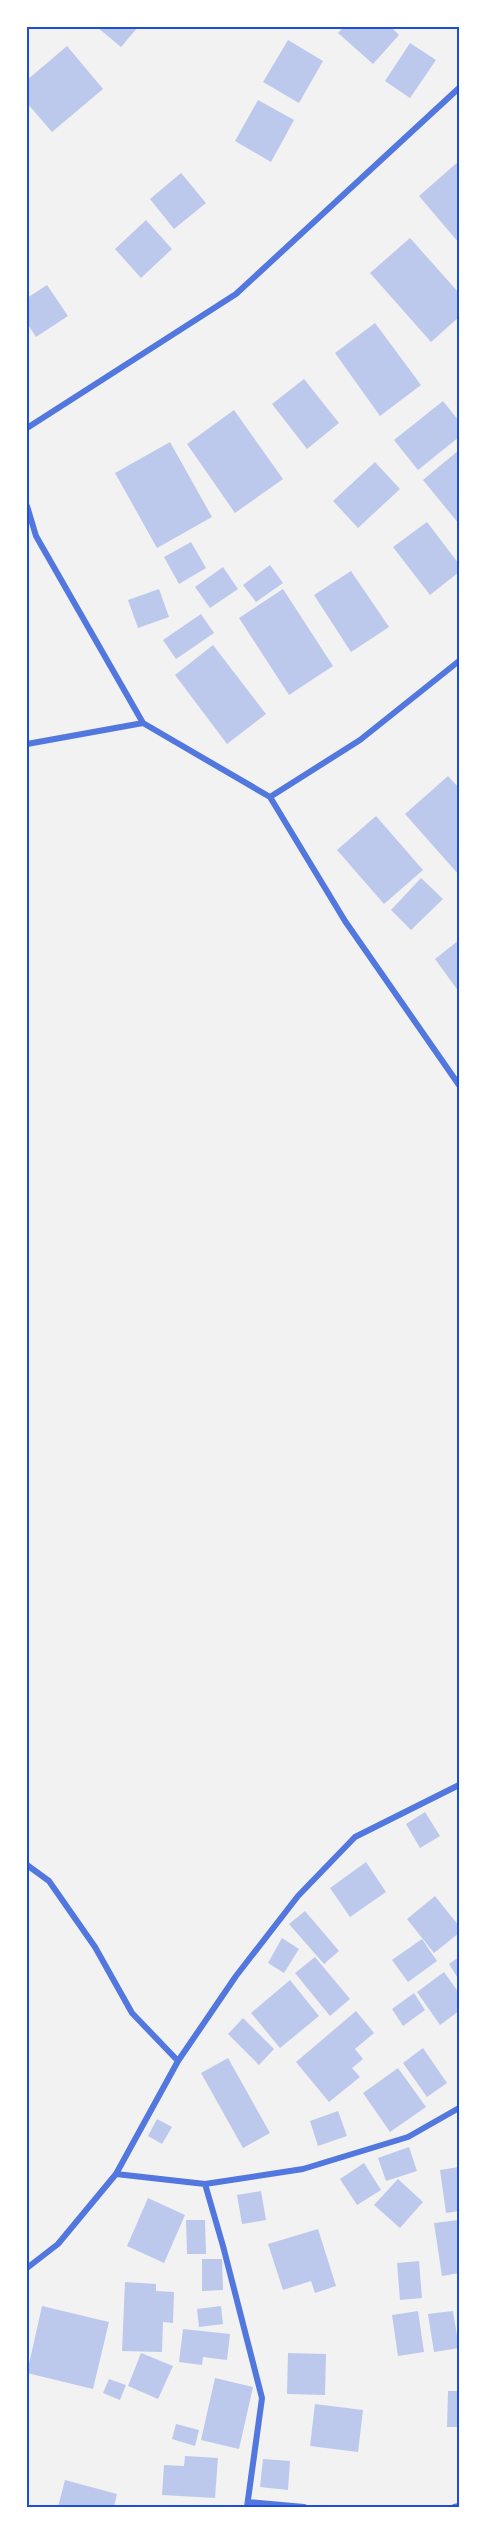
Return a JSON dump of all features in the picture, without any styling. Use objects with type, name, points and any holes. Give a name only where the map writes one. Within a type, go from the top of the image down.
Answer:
[{"type":"street","points":[[27,428],[236,294],[459,88]]},
{"type":"street","points":[[27,506],[36,536],[143,723],[270,797],[345,921],[459,1085]]},
{"type":"street","points":[[270,797],[360,740],[459,661]]},
{"type":"street","points":[[27,744],[143,723]]},
{"type":"street","points":[[27,2268],[58,2244],[116,2174],[178,2061],[236,1976],[298,1896],[355,1837],[459,1785]]},
{"type":"street","points":[[27,1865],[49,1881],[95,1947],[132,2013],[178,2061]]},
{"type":"street","points":[[116,2174],[205,2184],[303,2169],[408,2137],[459,2108]]},
{"type":"street","points":[[205,2184],[262,2398],[248,2504],[304,2507]]},
{"type":"street","points":[[454,2507],[459,2506]]},
{"type":"building","points":[[97,27],[138,27],[121,47]]},
{"type":"building","points":[[343,27],[391,27],[399,35],[373,64],[338,33]]},
{"type":"building","points":[[288,40],[323,61],[299,103],[263,82]]},
{"type":"building","points":[[410,43],[436,60],[410,98],[385,81]]},
{"type":"building","points":[[67,46],[103,89],[52,132],[27,103],[27,80]]},
{"type":"building","points":[[258,100],[294,120],[271,162],[235,141]]},
{"type":"building","points":[[459,161],[459,243],[419,196]]},
{"type":"building","points":[[181,173],[206,203],[174,229],[150,199]]},
{"type":"building","points":[[146,220],[172,249],[141,278],[115,249]]},
{"type":"building","points":[[410,238],[459,293],[459,317],[431,342],[370,273]]},
{"type":"building","points":[[47,285],[68,316],[36,337],[27,323],[27,298]]},
{"type":"building","points":[[375,323],[421,385],[380,416],[335,353]]},
{"type":"building","points":[[304,379],[339,423],[307,449],[272,404]]},
{"type":"building","points":[[443,401],[459,421],[459,437],[418,470],[394,440]]},
{"type":"building","points":[[234,410],[283,479],[235,513],[187,444]]},
{"type":"building","points":[[170,442],[212,517],[157,548],[115,473]]},
{"type":"building","points":[[459,450],[459,524],[423,480]]},
{"type":"building","points":[[375,462],[400,489],[358,528],[333,501]]},
{"type":"building","points":[[427,522],[459,564],[459,572],[430,595],[393,547]]},
{"type":"building","points":[[191,542],[206,568],[179,584],[164,557]]},
{"type":"building","points":[[270,565],[283,583],[256,602],[243,585]]},
{"type":"building","points":[[223,567],[238,589],[210,608],[195,587]]},
{"type":"building","points":[[351,571],[389,627],[351,652],[314,595]]},
{"type":"building","points":[[159,589],[169,617],[138,628],[128,600]]},
{"type":"building","points":[[283,589],[333,666],[289,695],[239,618]]},
{"type":"building","points":[[201,614],[214,633],[176,659],[163,640]]},
{"type":"building","points":[[213,645],[266,714],[227,744],[175,675]]},
{"type":"building","points":[[448,776],[459,788],[459,875],[405,814]]},
{"type":"building","points":[[376,816],[423,870],[384,904],[337,850]]},
{"type":"building","points":[[421,878],[443,899],[411,930],[391,910]]},
{"type":"building","points":[[459,940],[459,992],[435,959]]},
{"type":"building","points":[[425,1812],[440,1836],[420,1848],[406,1824]]},
{"type":"building","points":[[366,1862],[386,1892],[350,1917],[330,1888]]},
{"type":"building","points":[[435,1896],[459,1926],[459,1933],[434,1953],[407,1919]]},
{"type":"building","points":[[305,1911],[339,1951],[324,1964],[289,1924]]},
{"type":"building","points":[[282,1938],[299,1949],[284,1973],[268,1963]]},
{"type":"building","points":[[422,1939],[437,1961],[408,1982],[392,1960]]},
{"type":"building","points":[[315,1957],[350,1999],[330,2016],[295,1973]]},
{"type":"building","points":[[459,1957],[459,1980],[449,1964]]},
{"type":"building","points":[[444,1972],[459,1993],[459,2011],[440,2025],[417,1992]]},
{"type":"building","points":[[290,1980],[319,2016],[280,2048],[251,2013]]},
{"type":"building","points":[[414,1993],[425,2010],[403,2026],[392,2009]]},
{"type":"building","points":[[356,2011],[374,2033],[355,2049],[363,2059],[352,2068],[360,2077],[329,2102],[296,2062]]},
{"type":"building","points":[[243,2018],[274,2049],[259,2065],[228,2034]]},
{"type":"building","points":[[423,2048],[447,2083],[427,2097],[403,2063]]},
{"type":"building","points":[[228,2058],[270,2133],[243,2148],[201,2073]]},
{"type":"building","points":[[398,2068],[426,2107],[390,2132],[363,2093]]},
{"type":"building","points":[[338,2111],[347,2136],[318,2146],[310,2121]]},
{"type":"building","points":[[157,2119],[172,2127],[162,2144],[148,2136]]},
{"type":"building","points":[[409,2147],[417,2171],[386,2181],[378,2158]]},
{"type":"building","points":[[364,2163],[381,2190],[357,2205],[340,2179]]},
{"type":"building","points":[[459,2167],[459,2211],[446,2213],[440,2170]]},
{"type":"building","points":[[398,2179],[423,2202],[400,2228],[374,2205]]},
{"type":"building","points":[[261,2191],[266,2220],[242,2224],[237,2195]]},
{"type":"building","points":[[148,2198],[185,2215],[164,2263],[127,2246]]},
{"type":"building","points":[[186,2220],[205,2220],[206,2254],[187,2254]]},
{"type":"building","points":[[459,2220],[459,2273],[442,2276],[434,2223]]},
{"type":"building","points":[[318,2229],[336,2286],[315,2293],[311,2281],[283,2290],[268,2244]]},
{"type":"building","points":[[202,2259],[222,2259],[223,2290],[202,2291]]},
{"type":"building","points":[[419,2261],[422,2298],[400,2300],[397,2263]]},
{"type":"building","points":[[125,2282],[156,2284],[156,2291],[174,2292],[173,2323],[163,2322],[162,2352],[122,2351]]},
{"type":"building","points":[[42,2306],[109,2322],[93,2389],[27,2373]]},
{"type":"building","points":[[221,2306],[223,2324],[199,2327],[197,2309]]},
{"type":"building","points":[[418,2311],[424,2352],[398,2356],[392,2315]]},
{"type":"building","points":[[453,2311],[459,2348],[434,2352],[428,2314]]},
{"type":"building","points":[[183,2329],[230,2334],[227,2360],[203,2357],[202,2365],[179,2362]]},
{"type":"building","points":[[141,2353],[173,2366],[158,2399],[128,2386]]},
{"type":"building","points":[[288,2353],[326,2354],[325,2395],[287,2394]]},
{"type":"building","points":[[215,2378],[253,2387],[239,2449],[201,2440]]},
{"type":"building","points":[[109,2379],[126,2385],[120,2400],[103,2393]]},
{"type":"building","points":[[448,2391],[459,2391],[459,2427],[447,2427]]},
{"type":"building","points":[[315,2404],[363,2410],[358,2452],[310,2446]]},
{"type":"building","points":[[176,2424],[199,2430],[195,2446],[172,2439]]},
{"type":"building","points":[[185,2456],[218,2458],[215,2498],[162,2495],[164,2465],[184,2466]]},
{"type":"building","points":[[263,2459],[290,2461],[288,2490],[260,2487]]},
{"type":"building","points":[[65,2480],[117,2494],[114,2507],[58,2507]]}]
